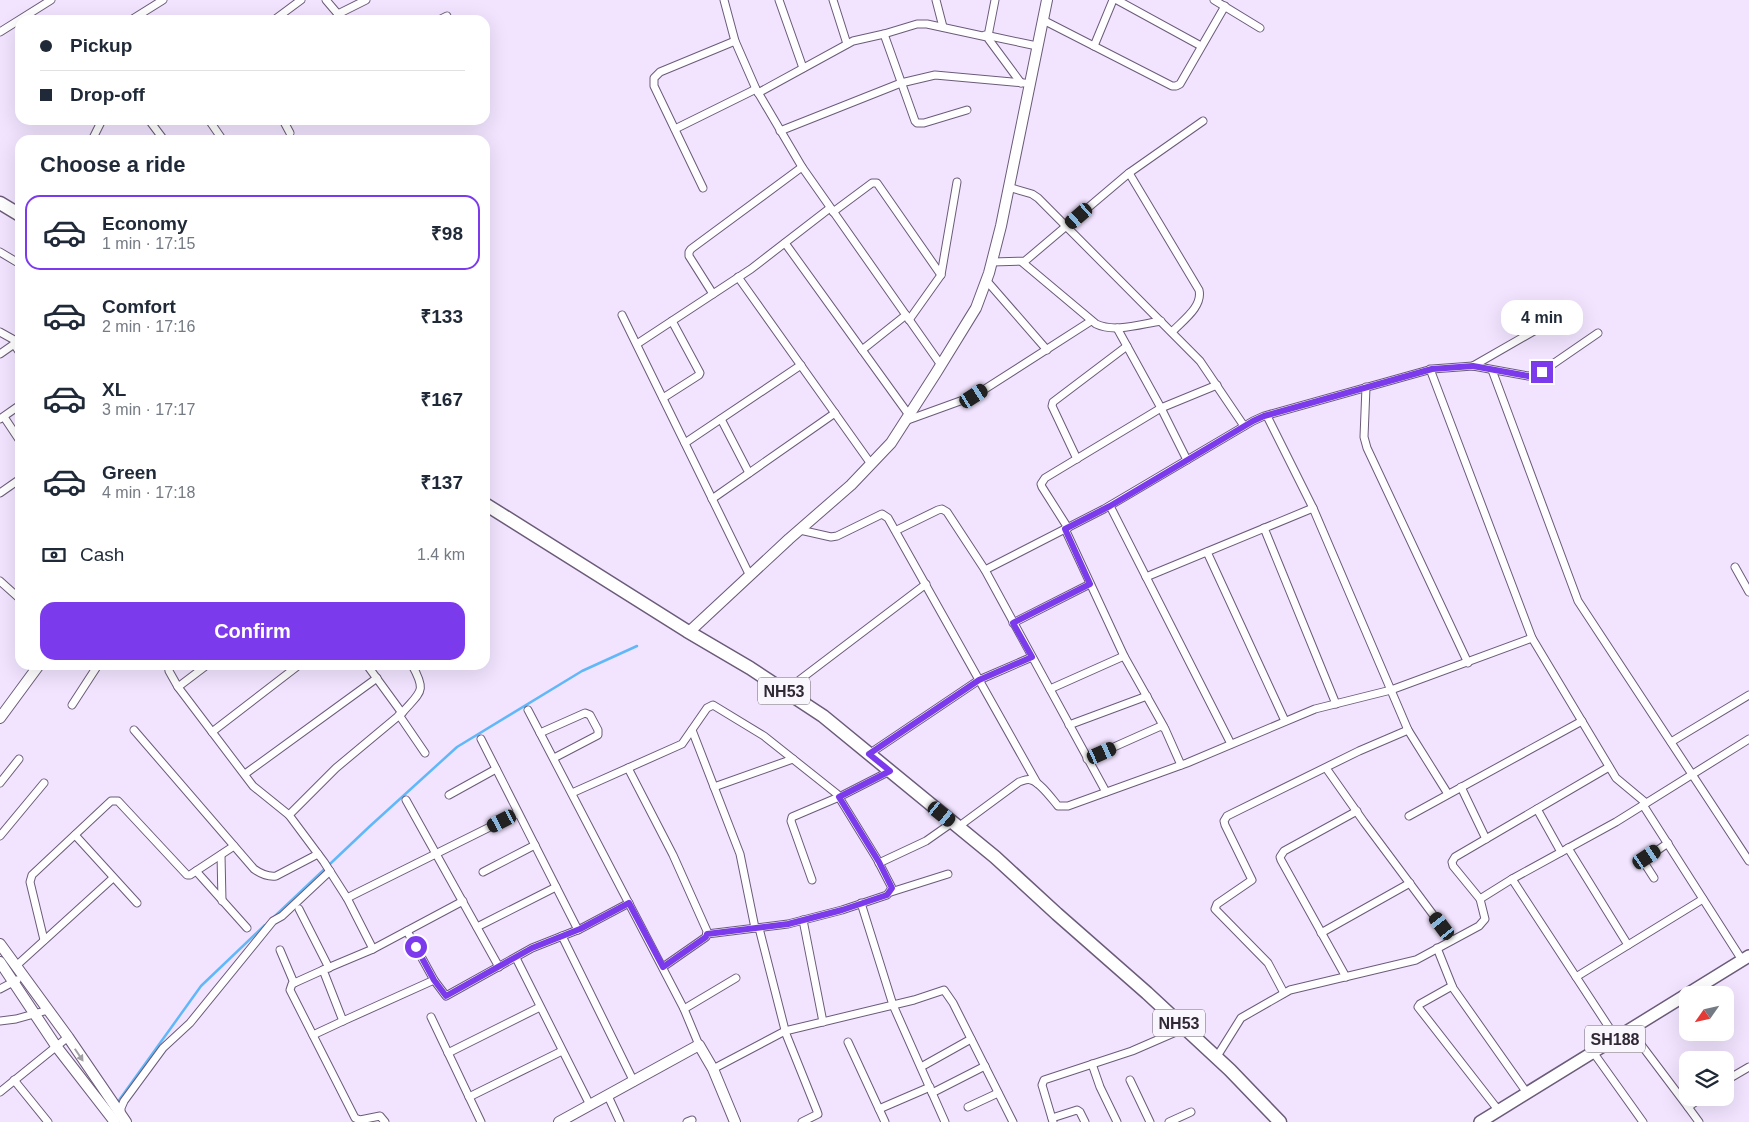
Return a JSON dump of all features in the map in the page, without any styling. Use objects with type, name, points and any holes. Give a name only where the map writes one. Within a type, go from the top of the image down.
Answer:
[{"type":"highway","points":[[0,203],[15,212]]},
{"type":"highway","name":"NH53","points":[[490,507],[823,716],[995,857],[1148,993],[1280,1122]]},
{"type":"main road","name":"SH188","points":[[1480,1122],[1745,958]]},
{"type":"street","points":[[28,15],[52,0]]},
{"type":"street","points":[[142,15],[163,0]]},
{"type":"street","points":[[281,15],[301,0]]},
{"type":"street","points":[[326,0],[338,15]]},
{"type":"street","points":[[343,15],[366,0]]},
{"type":"street","points":[[724,0],[735,41],[757,91],[780,130],[802,167],[941,365]]},
{"type":"street","points":[[779,0],[802,68]]},
{"type":"street","points":[[833,0],[847,44]]},
{"type":"street","points":[[936,0],[943,27]]},
{"type":"street","points":[[986,36],[995,0]]},
{"type":"street","points":[[689,632],[851,485],[891,442],[976,308],[992,262],[1008,187],[1025,83],[1037,46],[1047,0]]},
{"type":"street","points":[[1214,0],[1260,28]]},
{"type":"street","points":[[1094,46],[1118,1],[1201,46]]},
{"type":"street","points":[[1043,20],[1172,86],[1176,86],[1180,84],[1225,6]]},
{"type":"street","points":[[0,32],[15,23]]},
{"type":"street","points":[[675,129],[757,91],[847,44],[859,39],[922,23],[1037,46]]},
{"type":"street","points":[[884,34],[917,123],[924,124],[967,110]]},
{"type":"street","points":[[986,36],[1025,83]]},
{"type":"street","points":[[703,188],[653,81],[656,75],[735,41]]},
{"type":"street","points":[[780,130],[902,83],[942,74],[1025,83]]},
{"type":"street","points":[[992,262],[1022,262],[1028,259],[1129,173],[1203,121]]},
{"type":"street","points":[[286,125],[290,133]]},
{"type":"street","points":[[713,294],[690,256],[689,252],[691,249],[802,167]]},
{"type":"street","points":[[1129,173],[1199,290],[1200,296],[1195,308],[1172,332]]},
{"type":"street","points":[[636,344],[738,277],[872,183],[877,182],[941,275]]},
{"type":"street","points":[[862,350],[908,318],[941,275],[957,182]]},
{"type":"street","points":[[1008,187],[1036,196],[1172,332],[1200,361],[1244,426]]},
{"type":"street","points":[[785,243],[862,350],[907,418]]},
{"type":"street","points":[[0,252],[15,261]]},
{"type":"street","points":[[1022,262],[1101,327],[1117,328],[1161,321]]},
{"type":"street","points":[[738,277],[871,464]]},
{"type":"street","points":[[986,280],[1047,350]]},
{"type":"street","points":[[1473,366],[1574,308]]},
{"type":"street","points":[[622,315],[750,576]]},
{"type":"street","points":[[907,418],[974,396],[1091,320]]},
{"type":"street","points":[[663,398],[700,373],[672,321]]},
{"type":"street","points":[[1117,328],[1187,460]]},
{"type":"street","points":[[0,332],[15,341]]},
{"type":"street","points":[[985,570],[1110,506],[1244,426],[1267,416],[1430,369],[1473,366],[1528,376],[1537,375],[1598,333]]},
{"type":"street","points":[[0,354],[15,343]]},
{"type":"street","points":[[1077,459],[1052,406],[1053,402],[1127,346]]},
{"type":"street","points":[[685,444],[801,365]]},
{"type":"street","points":[[1430,369],[1532,638],[1609,767],[1618,780],[1645,804],[1703,899],[1745,958]]},
{"type":"street","points":[[1492,370],[1578,601],[1749,861]]},
{"type":"street","points":[[1181,765],[1164,727],[1124,656],[1066,528],[1041,484],[1046,478],[1161,408],[1217,385]]},
{"type":"street","points":[[1366,387],[1364,437],[1367,448],[1468,663]]},
{"type":"street","points":[[15,409],[2,418],[15,435]]},
{"type":"street","points":[[712,499],[835,413]]},
{"type":"street","points":[[1267,416],[1313,508],[1408,730],[1448,794]]},
{"type":"street","points":[[721,419],[749,474]]},
{"type":"street","points":[[0,494],[15,483]]},
{"type":"street","points":[[1110,506],[1231,744]]},
{"type":"street","points":[[1146,577],[1313,508]]},
{"type":"street","points":[[896,530],[938,510],[944,510],[985,570],[1106,792]]},
{"type":"street","points":[[800,530],[831,537],[837,536],[882,514],[888,518],[1037,783],[1058,806],[1063,808],[1181,765],[1315,709],[1391,690],[1532,638]]},
{"type":"street","points":[[1264,528],[1336,704]]},
{"type":"street","points":[[1207,552],[1285,722]]},
{"type":"street","points":[[1735,567],[1749,592]]},
{"type":"street","points":[[0,581],[15,594]]},
{"type":"street","points":[[785,691],[926,584]]},
{"type":"street","points":[[1013,623],[1090,584]]},
{"type":"street","points":[[1050,689],[1124,656]]},
{"type":"street","points":[[869,754],[979,680],[1032,657]]},
{"type":"street","points":[[0,718],[36,670]]},
{"type":"street","points":[[72,705],[95,670]]},
{"type":"street","points":[[170,670],[178,687],[244,774],[256,788],[289,815],[318,854],[347,898],[373,949]]},
{"type":"street","points":[[178,687],[200,670]]},
{"type":"street","points":[[212,732],[293,670]]},
{"type":"street","points":[[371,670],[425,753]]},
{"type":"street","points":[[289,815],[336,768],[400,714],[420,693],[421,681],[415,670]]},
{"type":"street","points":[[244,774],[377,678]]},
{"type":"street","points":[[1672,742],[1749,695]]},
{"type":"street","points":[[1069,725],[1147,696]]},
{"type":"street","points":[[572,793],[682,744],[709,706],[716,706],[764,736],[839,797],[879,863],[892,888],[891,892]]},
{"type":"street","points":[[528,710],[663,967],[711,1064],[735,1122]]},
{"type":"street","points":[[540,733],[585,713],[590,714],[598,730],[598,735],[554,758]]},
{"type":"street","points":[[1409,816],[1582,720]]},
{"type":"street","points":[[1087,759],[1161,726],[1164,727]]},
{"type":"street","points":[[134,730],[254,869],[270,877],[282,875],[318,854]]},
{"type":"street","points":[[692,730],[740,854],[757,928],[785,1033],[818,1114],[802,1122]]},
{"type":"street","points":[[1284,994],[1268,963],[1214,910],[1217,904],[1252,880],[1224,822],[1227,816],[1356,753],[1408,730]]},
{"type":"street","points":[[481,739],[578,930]]},
{"type":"street","points":[[1480,899],[1645,804],[1749,739]]},
{"type":"street","points":[[0,783],[19,759]]},
{"type":"street","points":[[714,787],[793,759]]},
{"type":"street","points":[[1216,1058],[1241,1018],[1290,990],[1416,960],[1478,926],[1485,919],[1480,899],[1453,866],[1454,857],[1609,767]]},
{"type":"street","points":[[628,768],[673,855],[707,934]]},
{"type":"street","points":[[1326,768],[1452,940]]},
{"type":"street","points":[[449,795],[496,769]]},
{"type":"street","points":[[812,880],[791,819],[794,815],[839,797],[890,771]]},
{"type":"street","points":[[879,863],[956,825],[1019,782],[1026,779],[1037,783]]},
{"type":"street","points":[[0,836],[44,783]]},
{"type":"street","points":[[1461,787],[1486,839]]},
{"type":"street","points":[[406,800],[500,966]]},
{"type":"street","points":[[44,940],[31,878],[32,875],[111,801],[118,801],[184,874],[190,875],[234,846]]},
{"type":"street","points":[[1537,809],[1628,945]]},
{"type":"street","points":[[1346,977],[1280,857],[1284,851],[1357,811]]},
{"type":"street","points":[[347,898],[518,813]]},
{"type":"street","points":[[75,835],[137,903]]},
{"type":"street","points":[[1654,878],[1645,864],[1645,859],[1668,843]]},
{"type":"street","points":[[483,872],[535,845]]},
{"type":"street","points":[[221,855],[222,901]]},
{"type":"street","points":[[119,1118],[124,1101],[163,1048],[190,1023],[273,921],[282,916],[327,867]]},
{"type":"street","points":[[196,871],[247,928]]},
{"type":"street","points":[[663,967],[706,937],[707,934],[782,925],[803,920],[887,895],[891,892],[948,874]]},
{"type":"street","points":[[16,966],[113,878]]},
{"type":"street","points":[[1512,879],[1616,1038]]},
{"type":"street","points":[[1321,933],[1410,883]]},
{"type":"street","points":[[477,926],[556,887]]},
{"type":"street","points":[[1576,977],[1703,899]]},
{"type":"street","points":[[385,1122],[380,1116],[360,1120],[355,1118],[290,990],[290,986],[294,982],[373,949],[463,901]]},
{"type":"street","points":[[407,931],[434,980],[446,996],[532,948],[578,930],[629,903]]},
{"type":"street","points":[[861,903],[895,1008],[946,1122]]},
{"type":"street","points":[[299,909],[326,969],[343,1021]]},
{"type":"street","points":[[803,920],[823,1022]]},
{"type":"street","points":[[562,936],[634,1082]]},
{"type":"street","points":[[1437,948],[1452,986],[1527,1093]]},
{"type":"street","points":[[2,950],[24,976],[68,1037],[105,1100]]},
{"type":"street","points":[[280,950],[294,982]]},
{"type":"street","points":[[516,958],[590,1106]]},
{"type":"street","points":[[0,962],[56,1046],[119,1118]]},
{"type":"street","points":[[0,989],[24,976]]},
{"type":"street","points":[[684,1009],[736,978]]},
{"type":"street","points":[[313,1035],[434,980]]},
{"type":"street","points":[[1452,986],[1420,1004],[1418,1007],[1499,1111]]},
{"type":"street","points":[[711,1064],[785,1033],[823,1022],[895,1008],[943,990],[947,992],[953,1003],[1012,1120],[1003,1122]]},
{"type":"street","points":[[448,1053],[540,1007]]},
{"type":"street","points":[[0,1021],[48,1010]]},
{"type":"street","points":[[431,1017],[481,1122]]},
{"type":"street","points":[[1085,1122],[1077,1110],[1052,1120],[1042,1082],[1046,1079],[1132,1052],[1185,1028]]},
{"type":"street","points":[[1630,1030],[1699,1122]]},
{"type":"street","points":[[0,1092],[68,1037]]},
{"type":"street","points":[[921,1067],[971,1039]]},
{"type":"street","points":[[848,1042],[885,1122]]},
{"type":"street","points":[[559,1122],[590,1106],[610,1101],[634,1082],[701,1047]]},
{"type":"street","points":[[469,1097],[562,1051]]},
{"type":"street","points":[[1593,1052],[1643,1122]]},
{"type":"street","points":[[1092,1064],[1100,1087],[1117,1122]]},
{"type":"street","points":[[879,1109],[931,1090],[985,1066]]},
{"type":"street","points":[[1734,1076],[1749,1067]]},
{"type":"street","points":[[14,1080],[48,1122]]},
{"type":"street","points":[[1130,1080],[1150,1122]]},
{"type":"street","points":[[968,1108],[998,1093]]},
{"type":"street","points":[[610,1101],[620,1122]]},
{"type":"street","points":[[1169,1122],[1190,1112]]},
{"type":"waterway","points":[[275,916],[457,747],[582,671],[637,646]]},
{"type":"waterway","points":[[117,1103],[201,986],[265,925]]},
{"type":"route","points":[[416,947],[434,980],[446,996],[532,948],[580,929],[629,903],[663,967],[706,937],[707,934],[788,924],[842,910],[887,895],[891,892],[892,888],[879,862],[839,797],[890,771],[869,754],[979,680],[1032,657],[1013,623],[1090,584],[1065,529],[1110,506],[1264,416],[1432,369],[1473,366],[1528,376],[1537,375],[1542,372]]}]
